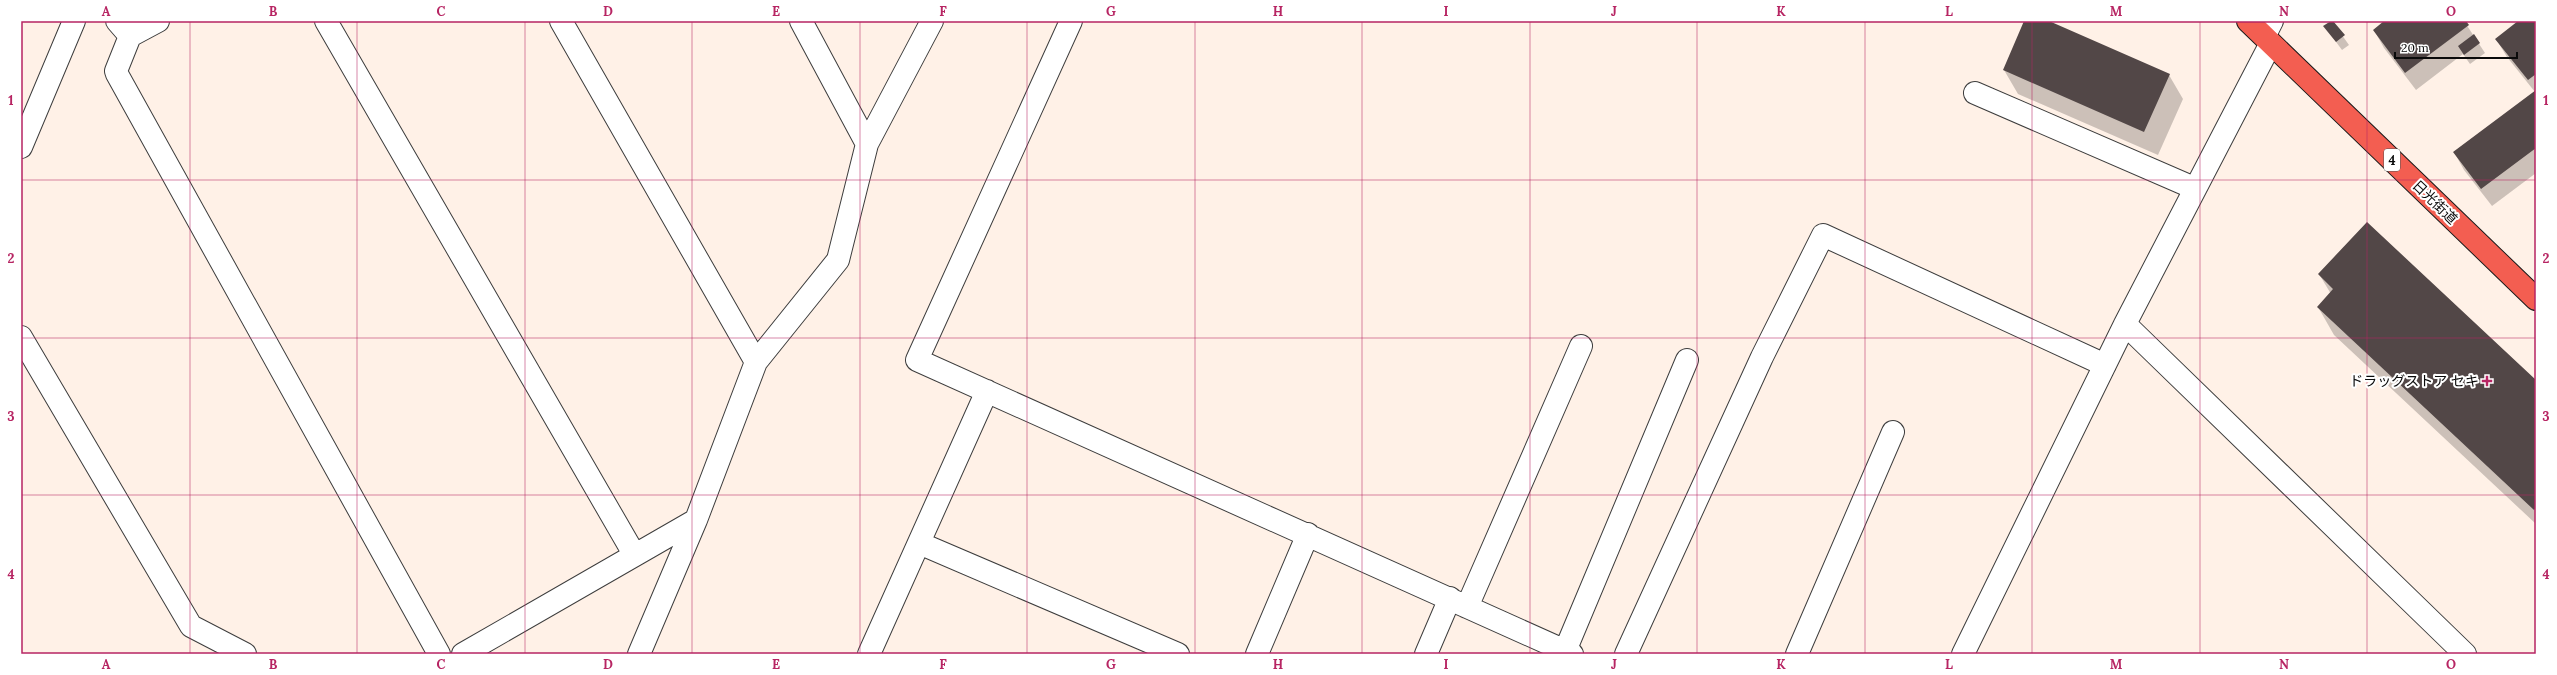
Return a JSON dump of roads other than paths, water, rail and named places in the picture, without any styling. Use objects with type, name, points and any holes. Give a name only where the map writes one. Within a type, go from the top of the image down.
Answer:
[{"type":"highway","name":"日光街道","points":[[2248,21],[2270,30],[2536,299]]},
{"type":"street","points":[[21,147],[74,21]]},
{"type":"street","points":[[158,21],[123,29],[116,71],[117,74],[439,654]]},
{"type":"street","points":[[326,21],[634,554]]},
{"type":"street","points":[[561,21],[756,362]]},
{"type":"street","points":[[801,21],[867,144]]},
{"type":"street","points":[[639,654],[696,520],[756,362],[838,260],[867,144],[932,21]]},
{"type":"street","points":[[1071,21],[917,360],[1308,534],[1459,603],[1559,651],[1687,360]]},
{"type":"street","points":[[1963,654],[2125,324],[2194,188],[2270,44],[2270,30]]},
{"type":"street","points":[[1975,92],[2194,188]]},
{"type":"street","points":[[1626,654],[1762,357],[1823,235],[2105,366]]},
{"type":"street","points":[[2125,324],[2465,654]]},
{"type":"street","points":[[21,337],[191,626],[245,654]]},
{"type":"street","points":[[1426,654],[1459,603],[1581,346]]},
{"type":"street","points":[[869,654],[987,391]]},
{"type":"street","points":[[1797,654],[1893,432]]},
{"type":"street","points":[[463,654],[634,554],[696,520]]},
{"type":"street","points":[[1257,654],[1308,534]]},
{"type":"street","points":[[919,543],[1178,654]]},
{"type":"place","name":"ドラッグストア セキ","points":[[2487,381]]}]
